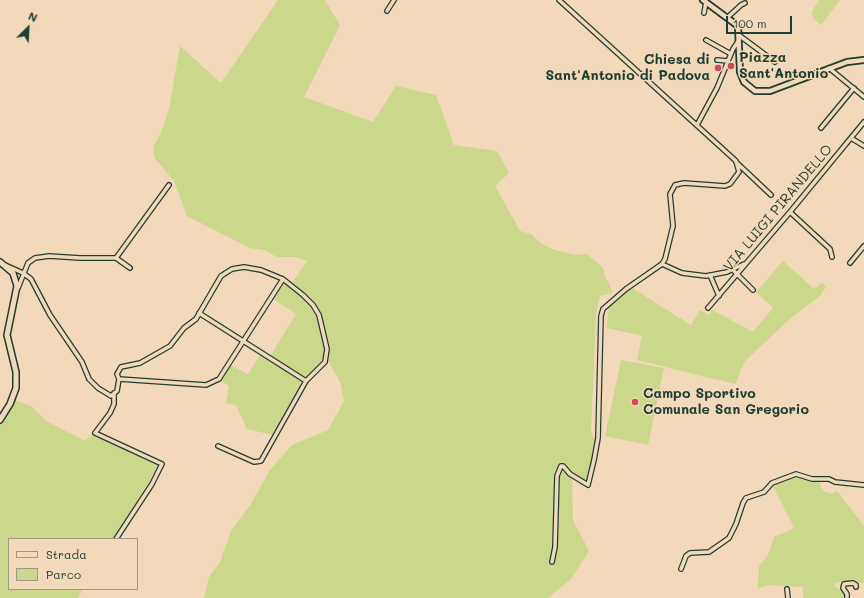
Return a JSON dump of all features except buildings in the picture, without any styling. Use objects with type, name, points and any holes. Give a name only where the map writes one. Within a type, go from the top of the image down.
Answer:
[{"type":"main road","points":[[0,420],[10,404],[16,388],[16,372],[6,335],[16,292],[15,278],[3,263]]},
{"type":"street","points":[[387,11],[394,0]]},
{"type":"street","points":[[559,0],[697,125],[771,195]]},
{"type":"street","points":[[704,13],[705,1]]},
{"type":"street","points":[[705,1],[738,26],[740,37],[740,72],[744,82],[755,91],[770,91],[829,68],[856,60],[864,60]]},
{"type":"street","points":[[728,18],[745,3]]},
{"type":"street","points":[[697,125],[717,88],[731,54],[740,37]]},
{"type":"street","points":[[740,37],[775,62]]},
{"type":"street","points":[[706,40],[731,54]]},
{"type":"street","points":[[717,60],[728,61]]},
{"type":"street","points":[[829,68],[864,97]]},
{"type":"street","points":[[821,128],[854,88]]},
{"type":"street","name":"VIA LUIGI PIRANDELLO","points":[[708,308],[864,122]]},
{"type":"street","points":[[851,138],[864,146]]},
{"type":"street","points":[[552,562],[555,547],[556,495],[561,466],[563,466],[570,474],[588,485],[598,438],[601,316],[603,309],[626,289],[662,264],[667,254],[672,230],[669,199],[672,189],[675,186],[684,183],[714,186],[730,184],[738,172],[736,161]]},
{"type":"street","points":[[116,258],[169,185]]},
{"type":"street","points":[[790,212],[830,249],[832,257]]},
{"type":"street","points":[[850,263],[864,246]]},
{"type":"street","points":[[16,292],[28,263],[41,256],[116,258],[130,268]]},
{"type":"street","points":[[3,263],[32,279],[50,314],[82,362],[90,379],[98,388],[111,396],[117,392],[119,379],[117,374],[121,367],[140,363],[170,346],[184,328],[196,319],[221,276],[232,269],[255,268],[283,279],[313,305],[319,315],[327,349],[325,362],[306,381],[261,461],[254,462],[218,446]]},
{"type":"street","points":[[662,264],[682,273],[710,275],[732,269],[746,263]]},
{"type":"street","points":[[732,269],[736,275],[754,290]]},
{"type":"street","points":[[15,278],[23,273]]},
{"type":"street","points":[[710,275],[719,296]]},
{"type":"street","points":[[15,278],[32,279]]},
{"type":"street","points":[[119,379],[206,385],[211,383],[223,375],[283,279]]},
{"type":"street","points":[[200,313],[306,381]]},
{"type":"street","points":[[114,393],[114,404],[110,414],[95,433],[162,464],[152,484],[117,538]]},
{"type":"street","points":[[681,569],[686,556],[690,553],[709,552],[729,538],[746,498],[764,492],[772,483],[796,474],[812,479],[829,479],[835,482],[864,485]]},
{"type":"street","points":[[846,598],[847,594],[843,588],[844,584],[856,584],[856,588]]},
{"type":"street","points":[[787,589],[788,598]]},
{"type":"green space","points":[[278,0],[325,0],[340,25],[304,97],[373,122],[396,86],[436,95],[454,145],[497,151],[509,173],[495,186],[520,231],[531,234],[542,244],[555,250],[575,255],[587,254],[603,268],[605,277],[613,293],[600,296],[596,314],[591,432],[593,437],[596,438],[587,483],[572,473],[573,520],[589,551],[571,579],[548,598],[204,598],[209,577],[220,562],[231,531],[251,504],[270,470],[292,445],[328,430],[344,401],[341,384],[328,360],[330,347],[321,315],[315,303],[292,283],[307,261],[296,257],[277,257],[264,250],[250,248],[187,216],[174,181],[154,157],[153,147],[160,135],[169,109],[180,46],[221,83]]},
{"type":"green space","points":[[819,0],[840,0],[821,25],[813,18],[812,12]]},
{"type":"green space","points":[[783,261],[813,288],[817,287],[822,282],[826,287],[820,296],[792,317],[745,361],[735,384],[637,360],[642,336],[607,328],[608,311],[610,306],[632,288],[691,325],[700,310],[709,315],[712,310],[753,332],[773,308],[756,292]]},
{"type":"green space","points":[[283,282],[302,296],[312,306],[316,314],[325,348],[322,361],[306,378],[271,355],[296,314],[273,299]]},
{"type":"green space","points":[[261,354],[302,381],[273,435],[247,429],[236,405],[226,403],[229,386],[220,381],[230,365],[248,374]]},
{"type":"green space","name":"Campo Sportivo Comunale San Gregorio","points":[[621,360],[664,368],[648,445],[605,436]]},
{"type":"green space","points":[[15,400],[31,406],[48,422],[85,441],[92,435],[158,466],[115,538],[8,538],[8,590],[82,590],[78,598],[0,598],[0,425]]},
{"type":"green space","points":[[795,475],[819,482],[823,491],[831,494],[837,491],[864,526],[864,583],[851,581],[835,583],[835,587],[841,590],[844,594],[844,598],[803,598],[803,587],[769,585],[758,588],[759,566],[767,557],[774,537],[794,528],[772,484]]},
{"type":"place","name":"Piazza Sant'Antonio","points":[[731,66]]},
{"type":"place","name":"Chiesa di Sant'Antonio di Padova","points":[[718,68]]},
{"type":"place","name":"Campo Sportivo Comunale San Gregorio","points":[[635,402]]}]
